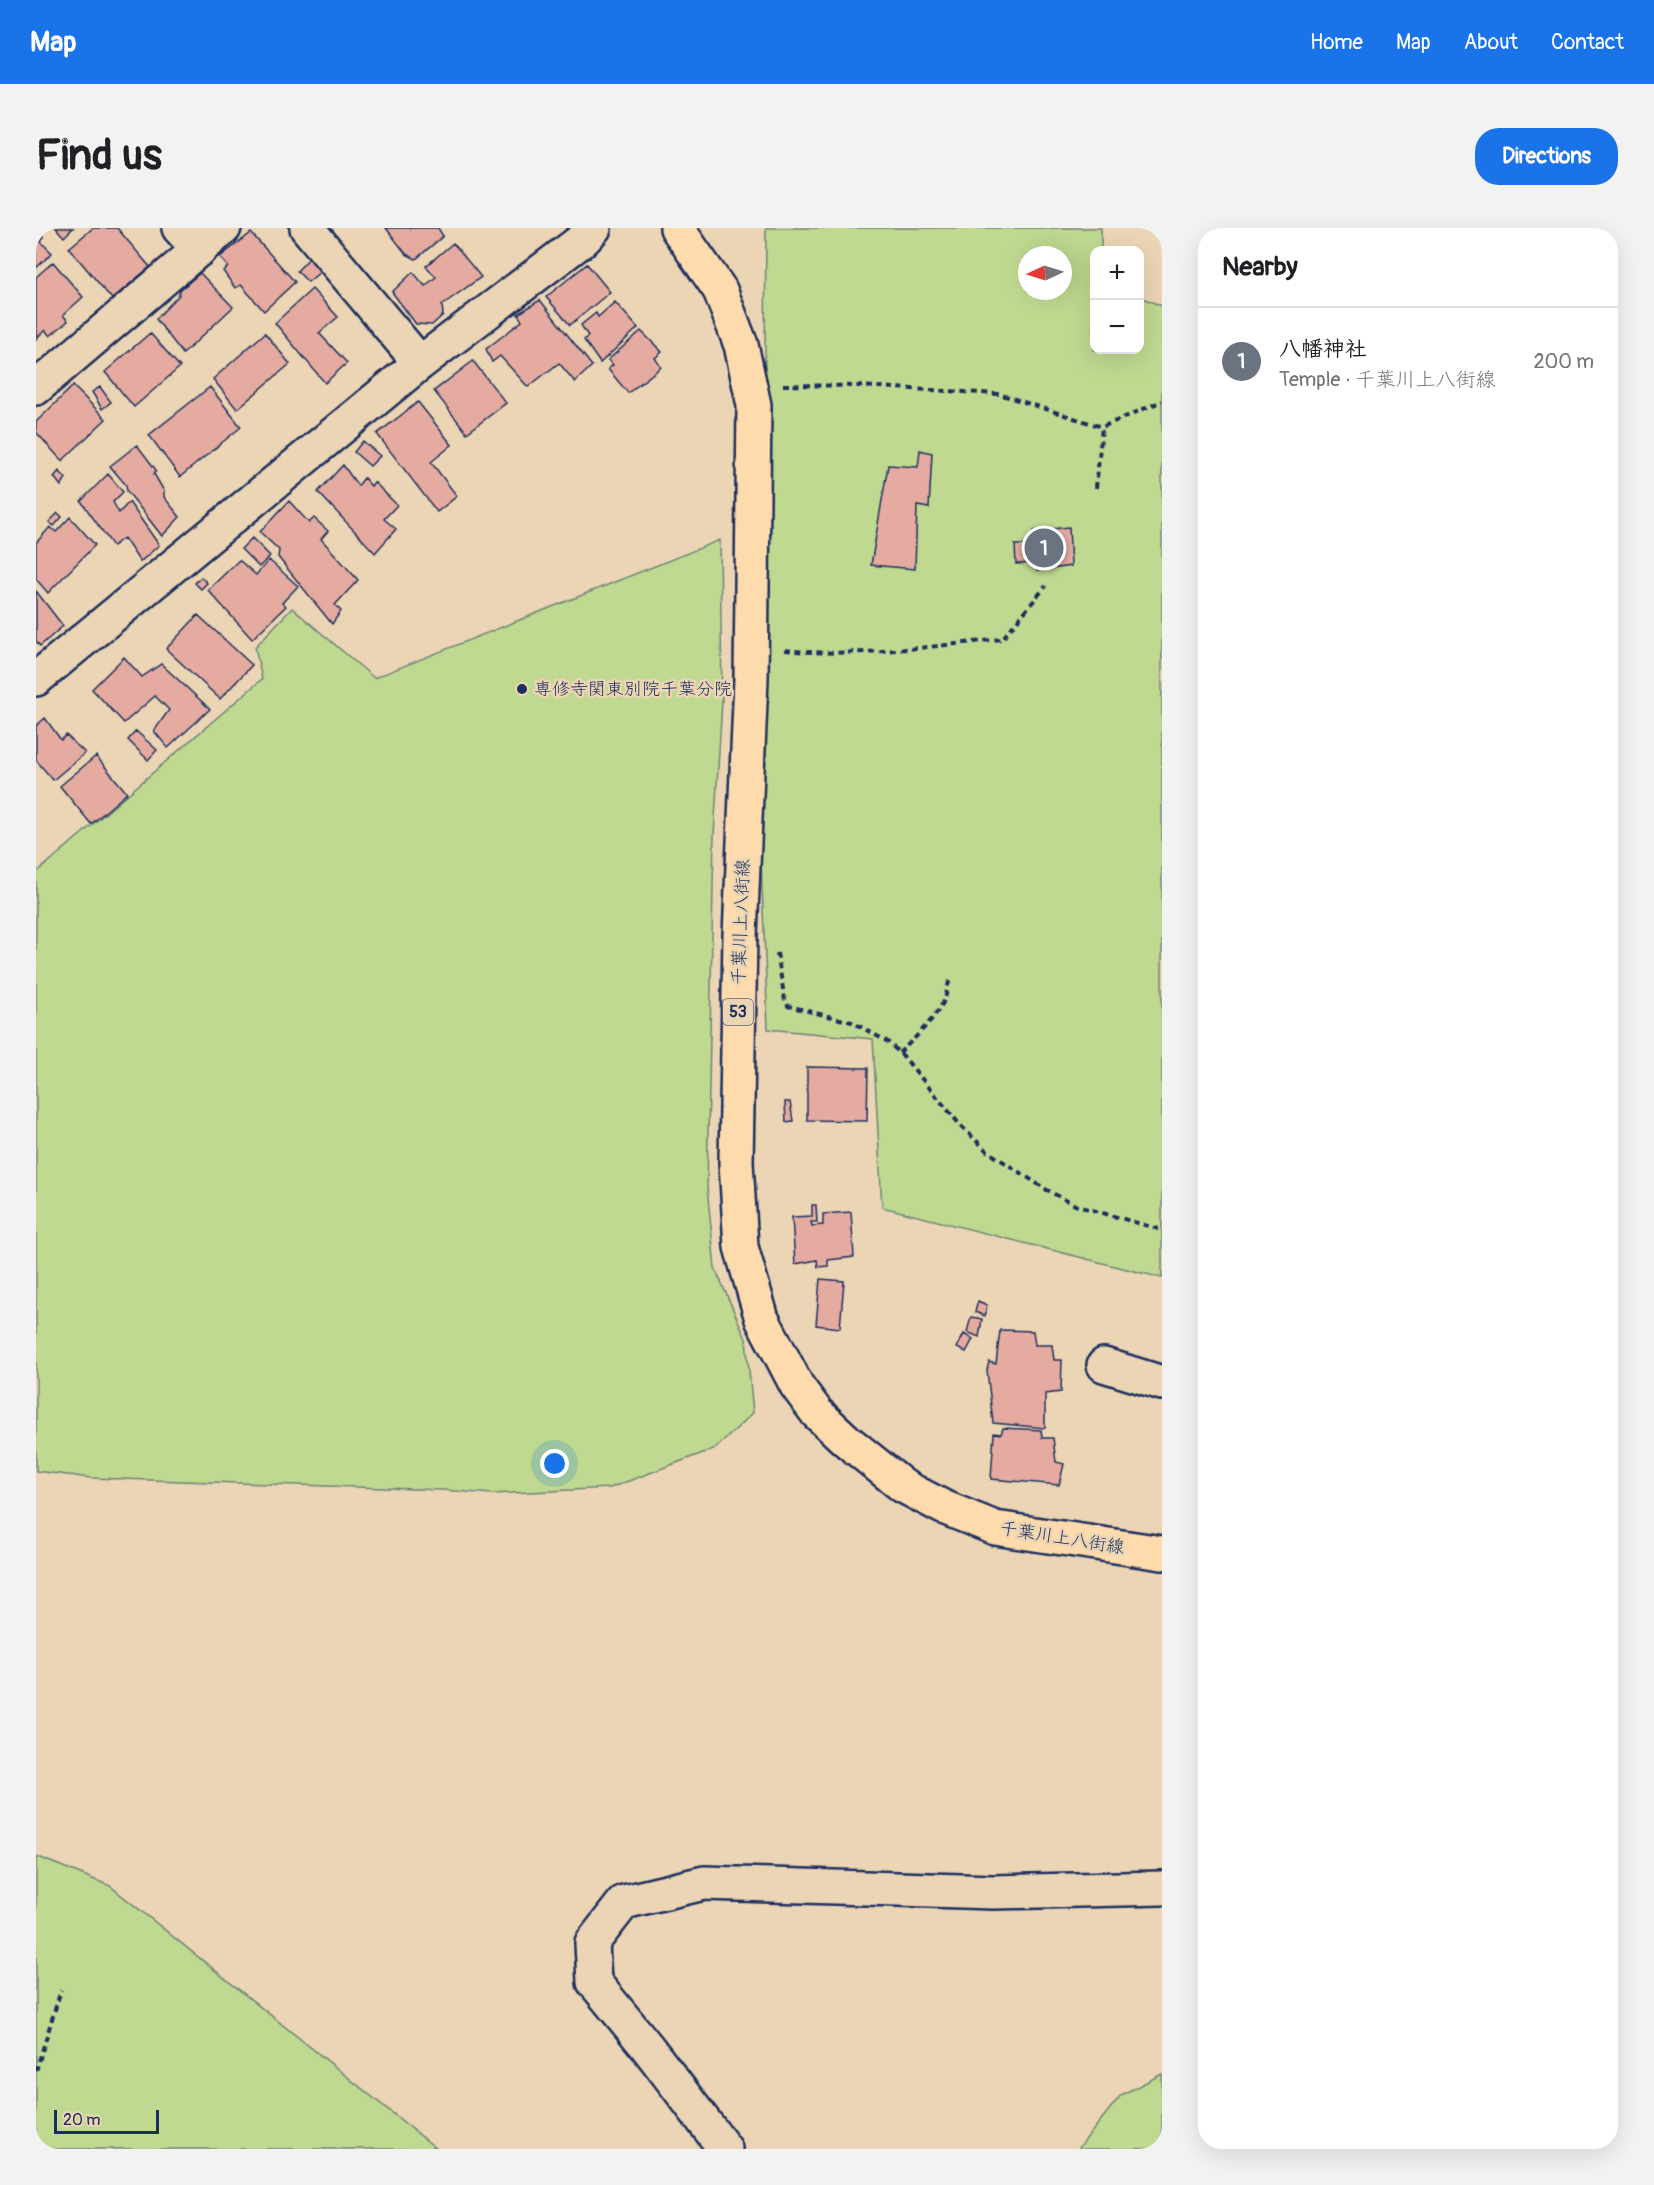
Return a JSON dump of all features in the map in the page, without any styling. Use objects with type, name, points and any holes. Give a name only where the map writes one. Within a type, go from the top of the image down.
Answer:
[{"type":"main road","name":"千葉川上八街線","points":[[677,228],[720,290],[741,345],[754,405],[752,646],[739,948],[736,1162],[741,1247],[762,1319],[797,1386],[817,1413],[846,1440],[903,1486],[944,1507],[995,1528],[1162,1553]]},
{"type":"street","points":[[36,388],[189,239],[224,228]]},
{"type":"street","points":[[307,228],[420,363]]},
{"type":"street","points":[[36,679],[420,363],[585,238],[594,228]]},
{"type":"street","points":[[1104,1365],[1162,1383]]},
{"type":"street","points":[[724,2149],[648,2048],[594,1982],[592,1943],[624,1902],[704,1883],[993,1892],[1162,1888]]},
{"type":"path","points":[[749,384],[860,386],[999,394],[1102,427],[1162,401]]},
{"type":"path","points":[[1096,488],[1102,427]]},
{"type":"path","points":[[812,653],[926,648],[1002,639],[1046,586]]},
{"type":"path","points":[[776,951],[788,1006],[852,1022],[888,1042],[987,1151],[1021,1175],[1074,1205],[1162,1230]]},
{"type":"path","points":[[899,1053],[917,1036],[939,1008],[945,998],[950,980]]},
{"type":"path","points":[[36,2071],[61,1990]]},
{"type":"green space","points":[[766,228],[1101,228],[1101,246],[1090,246],[1090,354],[1144,354],[1144,299],[1162,306],[1162,1278],[882,1207],[873,1039],[768,1029],[761,861]]},
{"type":"green space","points":[[720,540],[722,701],[714,835],[707,1187],[715,1268],[746,1339],[753,1413],[716,1448],[610,1488],[492,1494],[443,1490],[91,1478],[36,1471],[36,873],[262,679],[255,647],[292,608],[374,678]]},
{"type":"green space","points":[[36,1856],[110,1886],[437,2149],[36,2149]]},
{"type":"green space","points":[[1162,2074],[1162,2149],[1078,2149],[1121,2095]]},
{"type":"building","points":[[56,228],[73,228],[64,237]]},
{"type":"building","points":[[93,228],[117,228],[150,267],[112,299],[69,248]]},
{"type":"building","points":[[386,228],[438,228],[443,236],[416,259],[406,254]]},
{"type":"building","points":[[36,230],[44,237],[41,242],[52,253],[36,268]]},
{"type":"building","points":[[251,233],[295,282],[264,311],[241,285],[235,288],[223,271],[228,267],[220,257]]},
{"type":"building","points":[[453,243],[481,277],[442,305],[443,315],[432,325],[416,324],[392,292],[413,272],[425,286],[436,277],[426,266]]},
{"type":"building","points":[[313,254],[326,267],[308,282],[297,271]]},
{"type":"building","points":[[53,262],[83,297],[63,315],[68,321],[50,336],[45,330],[36,339],[36,277]]},
{"type":"building","points":[[587,264],[610,292],[570,325],[546,297]]},
{"type":"building","points":[[200,273],[233,307],[183,354],[156,319],[179,295],[180,290]]},
{"type":"building","points":[[312,289],[338,317],[319,333],[347,363],[325,383],[275,323]]},
{"type":"building","points":[[540,300],[592,366],[575,382],[559,363],[528,387],[500,356],[492,362],[486,349],[522,321],[518,314]]},
{"type":"building","points":[[615,302],[638,328],[600,363],[584,340],[588,336],[581,325],[596,313],[598,317]]},
{"type":"building","points":[[641,331],[662,352],[655,358],[661,367],[628,393],[608,369],[613,365],[608,360]]},
{"type":"building","points":[[150,333],[180,367],[134,407],[105,372]]},
{"type":"building","points":[[265,333],[290,364],[237,409],[213,379]]},
{"type":"building","points":[[473,361],[506,403],[467,433],[434,391]]},
{"type":"building","points":[[73,386],[106,419],[62,461],[36,432],[36,422]]},
{"type":"building","points":[[100,387],[111,402],[102,409],[92,392]]},
{"type":"building","points":[[210,387],[241,427],[180,477],[149,435]]},
{"type":"building","points":[[418,402],[452,445],[431,462],[457,496],[437,512],[377,434]]},
{"type":"building","points":[[363,441],[380,456],[370,466],[354,452]]},
{"type":"building","points":[[137,445],[156,470],[154,474],[164,491],[164,497],[180,517],[162,536],[110,466]]},
{"type":"building","points":[[920,450],[932,453],[929,508],[917,506],[915,569],[871,565],[888,465],[918,467]]},
{"type":"building","points":[[343,465],[358,486],[364,478],[371,486],[374,482],[397,505],[384,519],[396,529],[375,553],[318,492]]},
{"type":"building","points":[[59,471],[66,478],[61,486],[54,477]]},
{"type":"building","points":[[108,474],[123,492],[113,502],[119,513],[129,502],[159,545],[140,562],[124,538],[113,546],[81,501]]},
{"type":"building","points":[[289,501],[309,523],[314,518],[328,531],[321,539],[358,580],[335,605],[341,611],[332,624],[278,557],[279,550],[260,532]]},
{"type":"building","points":[[58,513],[62,517],[54,526],[49,522]]},
{"type":"building","points":[[70,517],[95,545],[48,593],[36,579],[36,543],[50,527],[56,532]]},
{"type":"building","points":[[1069,527],[1071,566],[1037,571],[1037,563],[1016,564],[1015,545],[1035,545],[1034,531]]},
{"type":"building","points":[[252,538],[270,556],[259,567],[241,549]]},
{"type":"building","points":[[239,560],[256,575],[269,560],[298,586],[282,603],[286,606],[252,639],[208,590]]},
{"type":"building","points":[[201,577],[207,583],[201,589],[195,583]]},
{"type":"building","points":[[36,591],[63,626],[40,646],[36,641]]},
{"type":"building","points":[[198,615],[252,665],[220,699],[166,649]]},
{"type":"building","points":[[124,657],[142,677],[161,664],[210,709],[168,748],[154,731],[169,710],[155,696],[124,723],[92,689]]},
{"type":"building","points":[[45,718],[61,740],[66,735],[85,753],[53,780],[36,760],[36,726]]},
{"type":"building","points":[[136,731],[157,750],[148,760],[128,740]]},
{"type":"building","points":[[96,756],[127,793],[91,824],[60,786]]},
{"type":"building","points":[[807,1067],[868,1068],[867,1121],[807,1120]]},
{"type":"building","points":[[785,1102],[790,1102],[793,1121],[786,1122]]},
{"type":"building","points":[[812,1205],[816,1205],[817,1222],[811,1222],[812,1226],[823,1225],[823,1214],[851,1212],[854,1257],[828,1260],[828,1266],[818,1267],[817,1260],[795,1264],[792,1217],[812,1216]]},
{"type":"building","points":[[820,1279],[844,1281],[840,1328],[816,1325]]},
{"type":"building","points":[[978,1301],[987,1305],[985,1316],[975,1312]]},
{"type":"building","points":[[971,1317],[982,1319],[979,1337],[967,1332]]},
{"type":"building","points":[[1000,1330],[1033,1331],[1035,1345],[1052,1345],[1054,1360],[1062,1360],[1061,1392],[1045,1394],[1045,1428],[993,1423],[987,1370],[989,1362],[996,1364]]},
{"type":"building","points":[[964,1334],[973,1339],[966,1352],[957,1348]]},
{"type":"building","points":[[1003,1428],[1041,1430],[1042,1438],[1053,1438],[1056,1462],[1064,1464],[1059,1485],[991,1479],[994,1433],[1001,1434]]},
{"type":"place","name":"八幡神社","points":[[1044,548]]},
{"type":"place","name":"専修寺関東別院千葉分院","points":[[522,689]]}]
